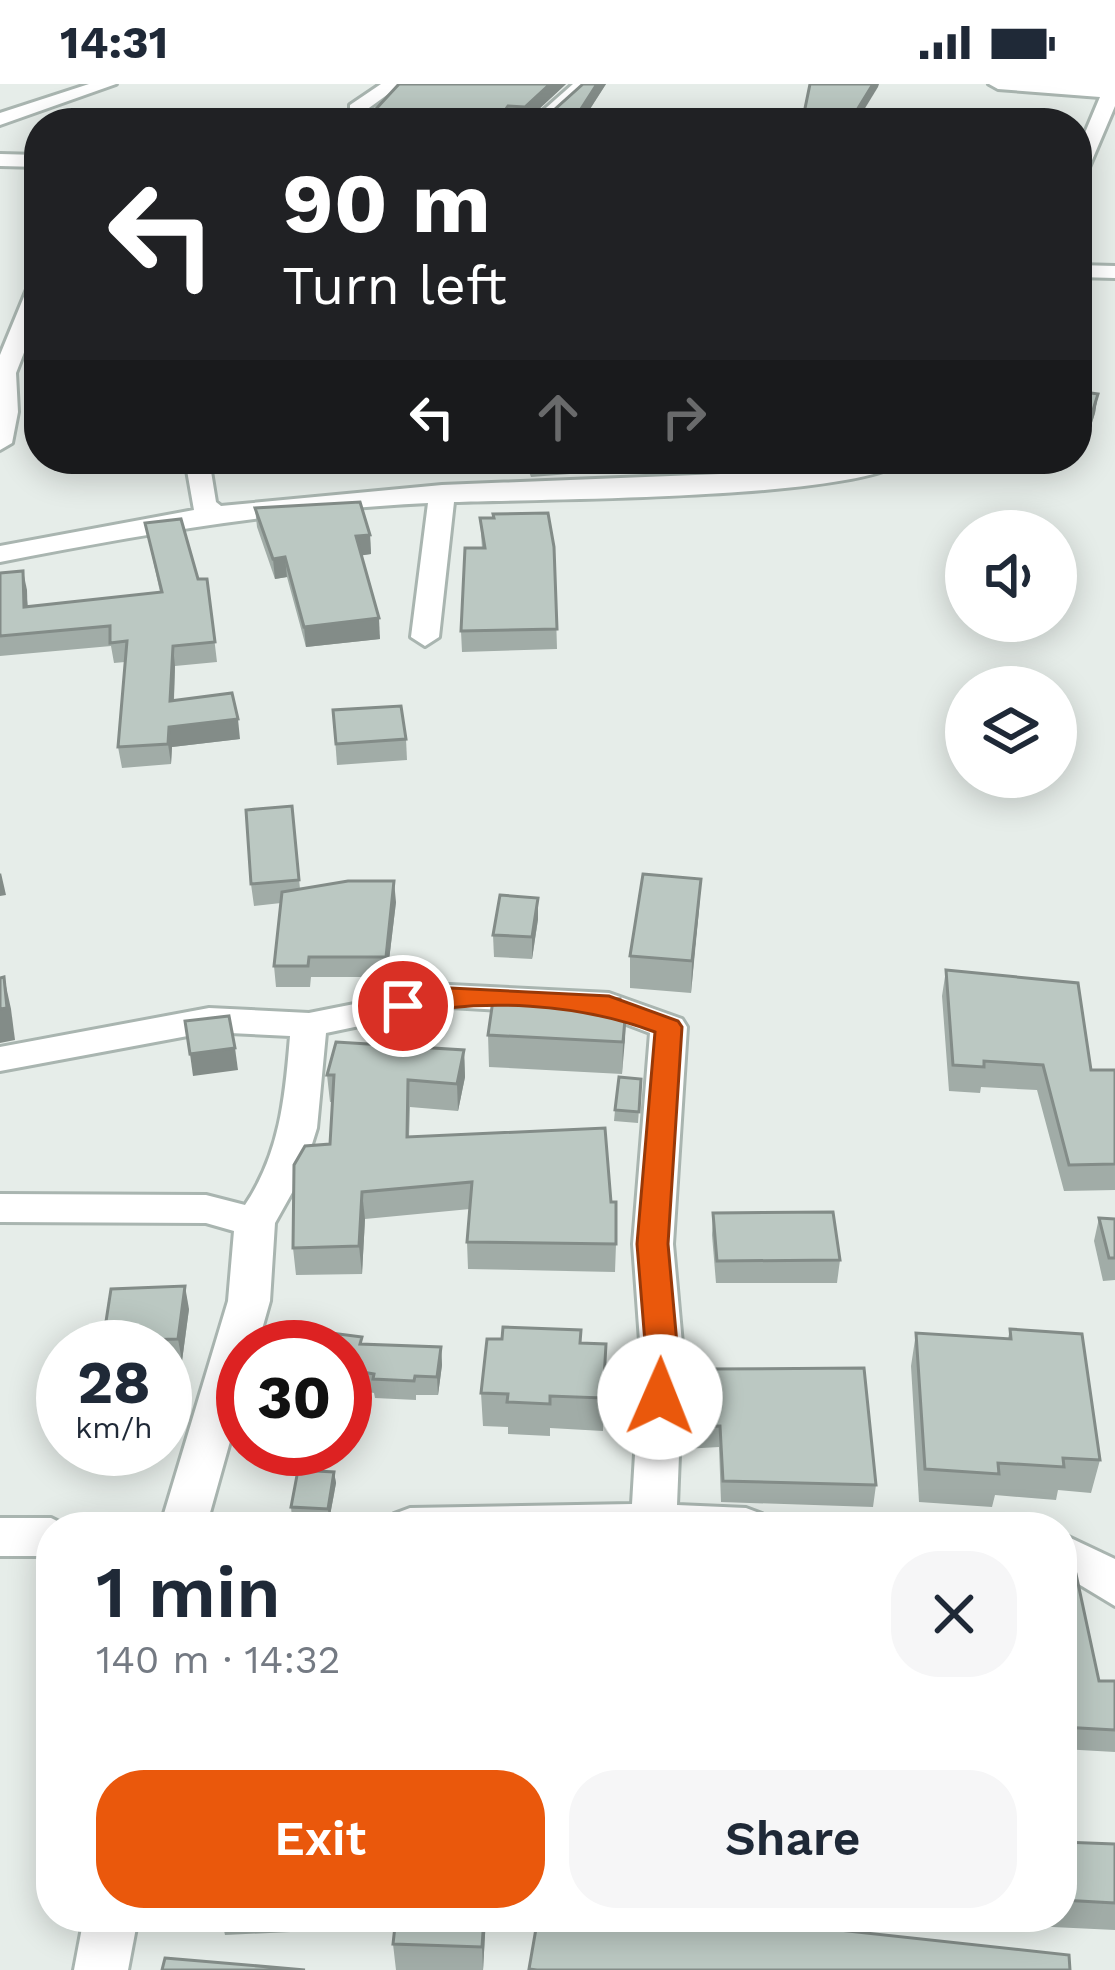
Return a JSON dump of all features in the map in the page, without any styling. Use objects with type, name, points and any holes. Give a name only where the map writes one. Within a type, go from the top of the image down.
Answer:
[{"type":"street","points":[[359,108],[393,84]]},
{"type":"street","points":[[556,108],[584,84]]},
{"type":"street","points":[[998,84],[1113,90],[1092,140]]},
{"type":"street","points":[[29,108],[97,85]]},
{"type":"street","points":[[0,442],[6,412],[4,373],[24,324]]},
{"type":"street","points":[[199,474],[202,504],[214,514]]},
{"type":"street","points":[[691,474],[696,486]]},
{"type":"street","points":[[0,554],[214,514],[450,487],[696,486],[838,474]]},
{"type":"street","points":[[425,637],[450,487]]},
{"type":"street","points":[[0,1059],[209,1020],[309,1025],[450,997],[609,1005],[669,1027],[652,1244],[662,1355],[655,1512]]},
{"type":"street","points":[[187,1512],[249,1301],[255,1222],[280,1186],[298,1145],[309,1025]]},
{"type":"street","points":[[0,1208],[206,1209],[255,1222]]},
{"type":"street","points":[[0,1537],[36,1537]]},
{"type":"street","points":[[1077,1560],[1115,1586]]},
{"type":"street","points":[[101,1970],[108,1932]]},
{"type":"building","points":[[399,84],[550,84],[525,107],[377,108]]},
{"type":"building","points":[[583,84],[597,84],[582,108],[556,108]]},
{"type":"building","points":[[810,84],[873,84],[858,108],[805,108]]},
{"type":"building","points":[[360,502],[370,535],[356,536],[379,618],[304,627],[285,557],[273,559],[255,508]]},
{"type":"building","points":[[548,513],[557,629],[461,631],[465,548],[485,548],[480,518]]},
{"type":"building","points":[[181,519],[198,579],[207,579],[215,642],[173,646],[170,701],[232,693],[238,719],[169,727],[168,744],[118,747],[127,641],[110,643],[110,626],[0,636],[0,573],[23,571],[24,607],[162,592],[145,523]]},
{"type":"building","points":[[401,706],[406,739],[336,744],[333,710]]},
{"type":"building","points":[[292,806],[299,880],[251,884],[246,810]]},
{"type":"building","points":[[643,874],[701,879],[692,961],[630,956]]},
{"type":"building","points":[[348,881],[394,881],[386,957],[309,957],[308,966],[274,966],[282,892]]},
{"type":"building","points":[[500,895],[538,898],[532,937],[493,935]]},
{"type":"building","points":[[946,970],[1078,983],[1091,1070],[1115,1070],[1115,1164],[1069,1165],[1043,1065],[984,1061],[984,1067],[953,1065]]},
{"type":"building","points":[[4,977],[7,1008],[0,1009],[0,978]]},
{"type":"building","points":[[494,993],[620,999],[620,1006],[626,1007],[623,1042],[488,1035]]},
{"type":"building","points":[[229,1016],[235,1048],[190,1054],[185,1021]]},
{"type":"building","points":[[336,1042],[464,1050],[457,1084],[408,1080],[407,1137],[605,1128],[611,1202],[616,1202],[616,1244],[467,1242],[472,1182],[362,1192],[359,1246],[293,1248],[294,1165],[305,1146],[330,1144],[334,1075],[327,1075]]},
{"type":"building","points":[[619,1077],[641,1079],[639,1112],[615,1110]]},
{"type":"building","points":[[833,1212],[840,1260],[717,1261],[713,1213]]},
{"type":"building","points":[[1099,1218],[1115,1219],[1115,1258],[1109,1258]]},
{"type":"building","points":[[185,1286],[181,1320],[106,1320],[111,1289]]},
{"type":"building","points":[[503,1327],[581,1330],[580,1343],[606,1344],[603,1398],[550,1396],[550,1404],[507,1402],[508,1394],[481,1393],[487,1339],[502,1339]]},
{"type":"building","points":[[1010,1329],[1082,1334],[1100,1460],[1063,1458],[1064,1467],[998,1463],[999,1474],[925,1469],[916,1333],[1011,1339]]},
{"type":"building","points":[[372,1344],[441,1347],[437,1377],[373,1379]]},
{"type":"building","points":[[864,1368],[876,1485],[723,1481],[720,1426],[685,1427],[686,1398],[710,1397],[708,1369]]},
{"type":"building","points":[[297,1476],[333,1476],[328,1509],[291,1507]]},
{"type":"building","points":[[1077,1579],[1099,1681],[1115,1681],[1115,1730],[1077,1728]]},
{"type":"building","points":[[1077,1843],[1115,1844],[1115,1903],[1077,1901]]},
{"type":"building","points":[[394,1932],[483,1932],[482,1947],[393,1944]]},
{"type":"building","points":[[535,1932],[856,1932],[1069,1955],[1070,1970],[537,1970],[529,1969]]},
{"type":"building","points":[[165,1958],[305,1970],[162,1970]]},
{"type":"route","points":[[403,1006],[450,997],[609,1005],[669,1027],[652,1244],[662,1355],[660,1397]]}]
